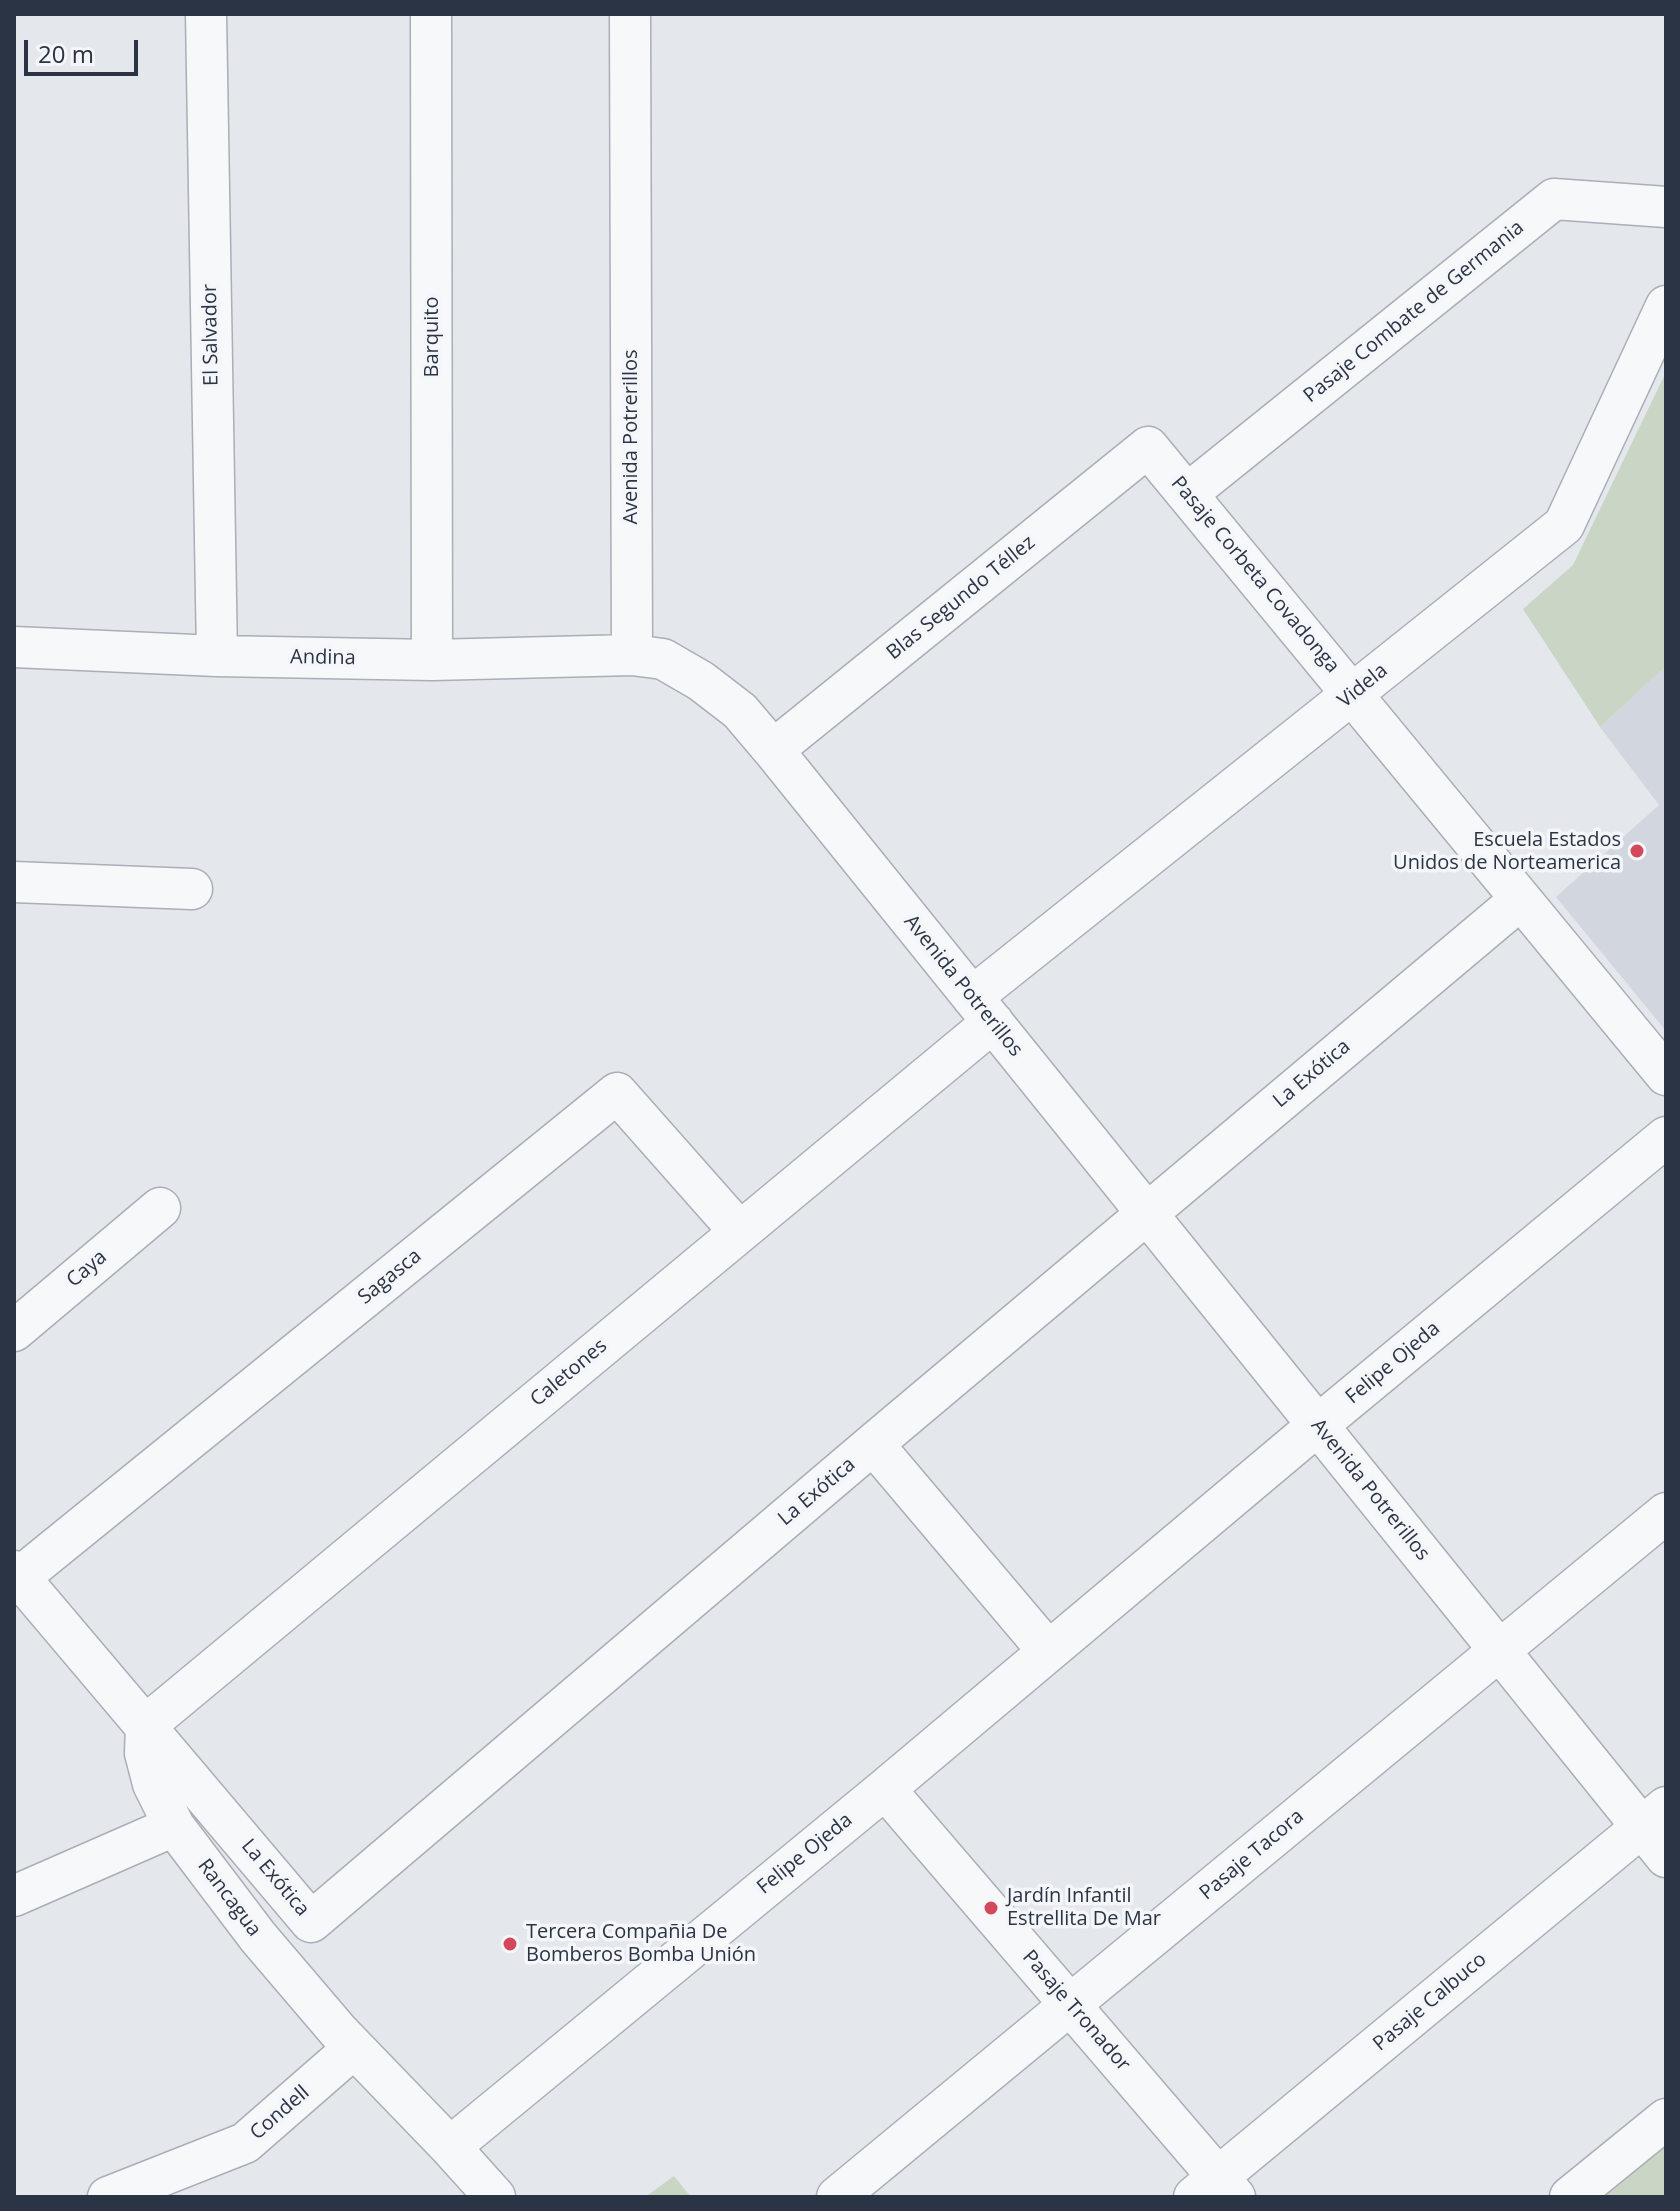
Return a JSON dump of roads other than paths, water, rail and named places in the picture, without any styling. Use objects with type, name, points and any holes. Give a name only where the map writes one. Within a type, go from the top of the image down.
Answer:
[{"type":"street","name":"El Salvador","points":[[206,14],[217,656]]},
{"type":"street","name":"Barquito","points":[[431,14],[432,660]]},
{"type":"street","name":"Avenida Potrerillos","points":[[630,14],[632,655],[663,659],[701,681],[740,711],[1500,1651],[1658,1830]]},
{"type":"street","name":"Pasaje Combate de Germania","points":[[1187,494],[1554,199],[1666,207]]},
{"type":"street","name":"Videla","points":[[982,1009],[1353,694],[1564,525],[1666,306]]},
{"type":"street","name":"Pasaje Corbeta Covadonga","points":[[1148,447],[1666,1075]]},
{"type":"street","name":"Blas Segundo Téllez","points":[[773,750],[1148,447]]},
{"type":"street","name":"Andina","points":[[14,647],[217,656],[432,660],[632,655]]},
{"type":"street","points":[[14,882],[192,889]]},
{"type":"street","name":"La Exótica","points":[[146,1725],[311,1922],[1521,899]]},
{"type":"street","name":"Caletones","points":[[146,1725],[739,1231],[982,1009]]},
{"type":"street","name":"Sagasca","points":[[17,1574],[617,1093],[739,1231]]},
{"type":"street","name":"Felipe Ojeda","points":[[450,2147],[885,1789],[1666,1137]]},
{"type":"street","name":"Caya","points":[[14,1331],[160,1208]]},
{"type":"street","points":[[873,1444],[1048,1651]]},
{"type":"street","name":"Pasaje Tacora","points":[[837,2197],[1666,1513]]},
{"type":"street","points":[[17,1574],[146,1725]]},
{"type":"street","name":"Rancagua","points":[[146,1725],[145,1753],[153,1784],[174,1826],[258,1937],[354,2048],[495,2197]]},
{"type":"street","name":"Pasaje Tronador","points":[[885,1789],[1071,2004],[1216,2190]]},
{"type":"street","points":[[14,1896],[174,1826]]},
{"type":"street","name":"Pasaje Calbuco","points":[[1216,2190],[1658,1830]]},
{"type":"street","name":"Condell","points":[[108,2197],[245,2143],[354,2048]]},
{"type":"street","points":[[1570,2197],[1666,2119]]},
{"type":"place","name":"Escuela Estados Unidos de Norteamerica","points":[[1637,851]]},
{"type":"place","name":"Jardín Infantil Estrellita De Mar","points":[[991,1908]]},
{"type":"place","name":"Tercera Compañia De Bomberos Bomba Unión","points":[[510,1944]]}]
